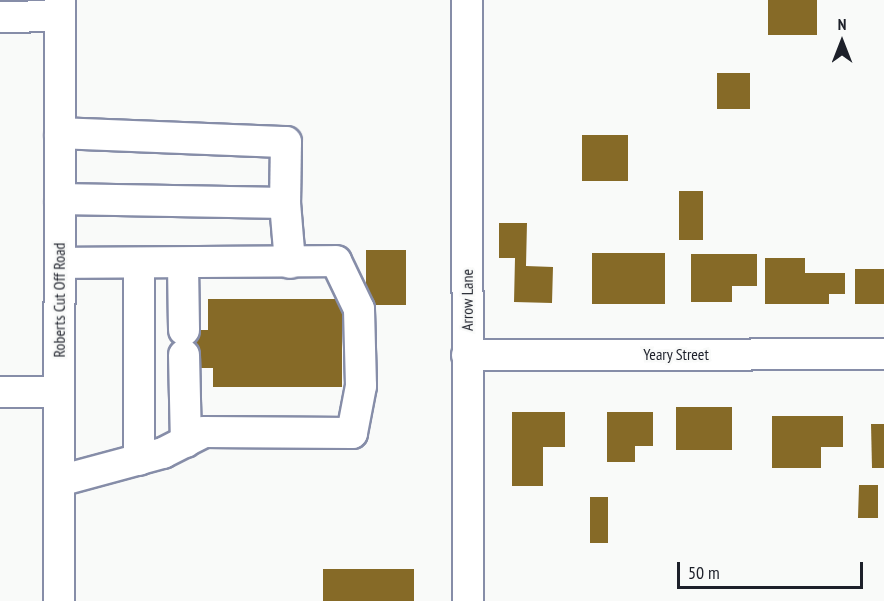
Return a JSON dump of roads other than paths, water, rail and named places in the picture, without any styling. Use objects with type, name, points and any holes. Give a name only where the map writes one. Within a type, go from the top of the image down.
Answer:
[{"type":"street","name":"Arrow Lane","points":[[467,0],[468,601]]},
{"type":"street","points":[[0,17],[60,8]]},
{"type":"street","name":"Roberts Cut Off Road","points":[[59,601],[60,8]]},
{"type":"street","points":[[60,133],[286,142],[285,202],[290,263]]},
{"type":"street","points":[[60,199],[285,202]]},
{"type":"street","points":[[59,481],[139,460],[204,432],[352,433],[361,386],[359,309],[336,261],[183,265],[60,263]]},
{"type":"street","points":[[139,265],[139,460]]},
{"type":"street","points":[[183,265],[186,441]]},
{"type":"street","name":"Yeary Street","points":[[467,355],[884,354]]},
{"type":"street","points":[[0,392],[59,392]]}]
